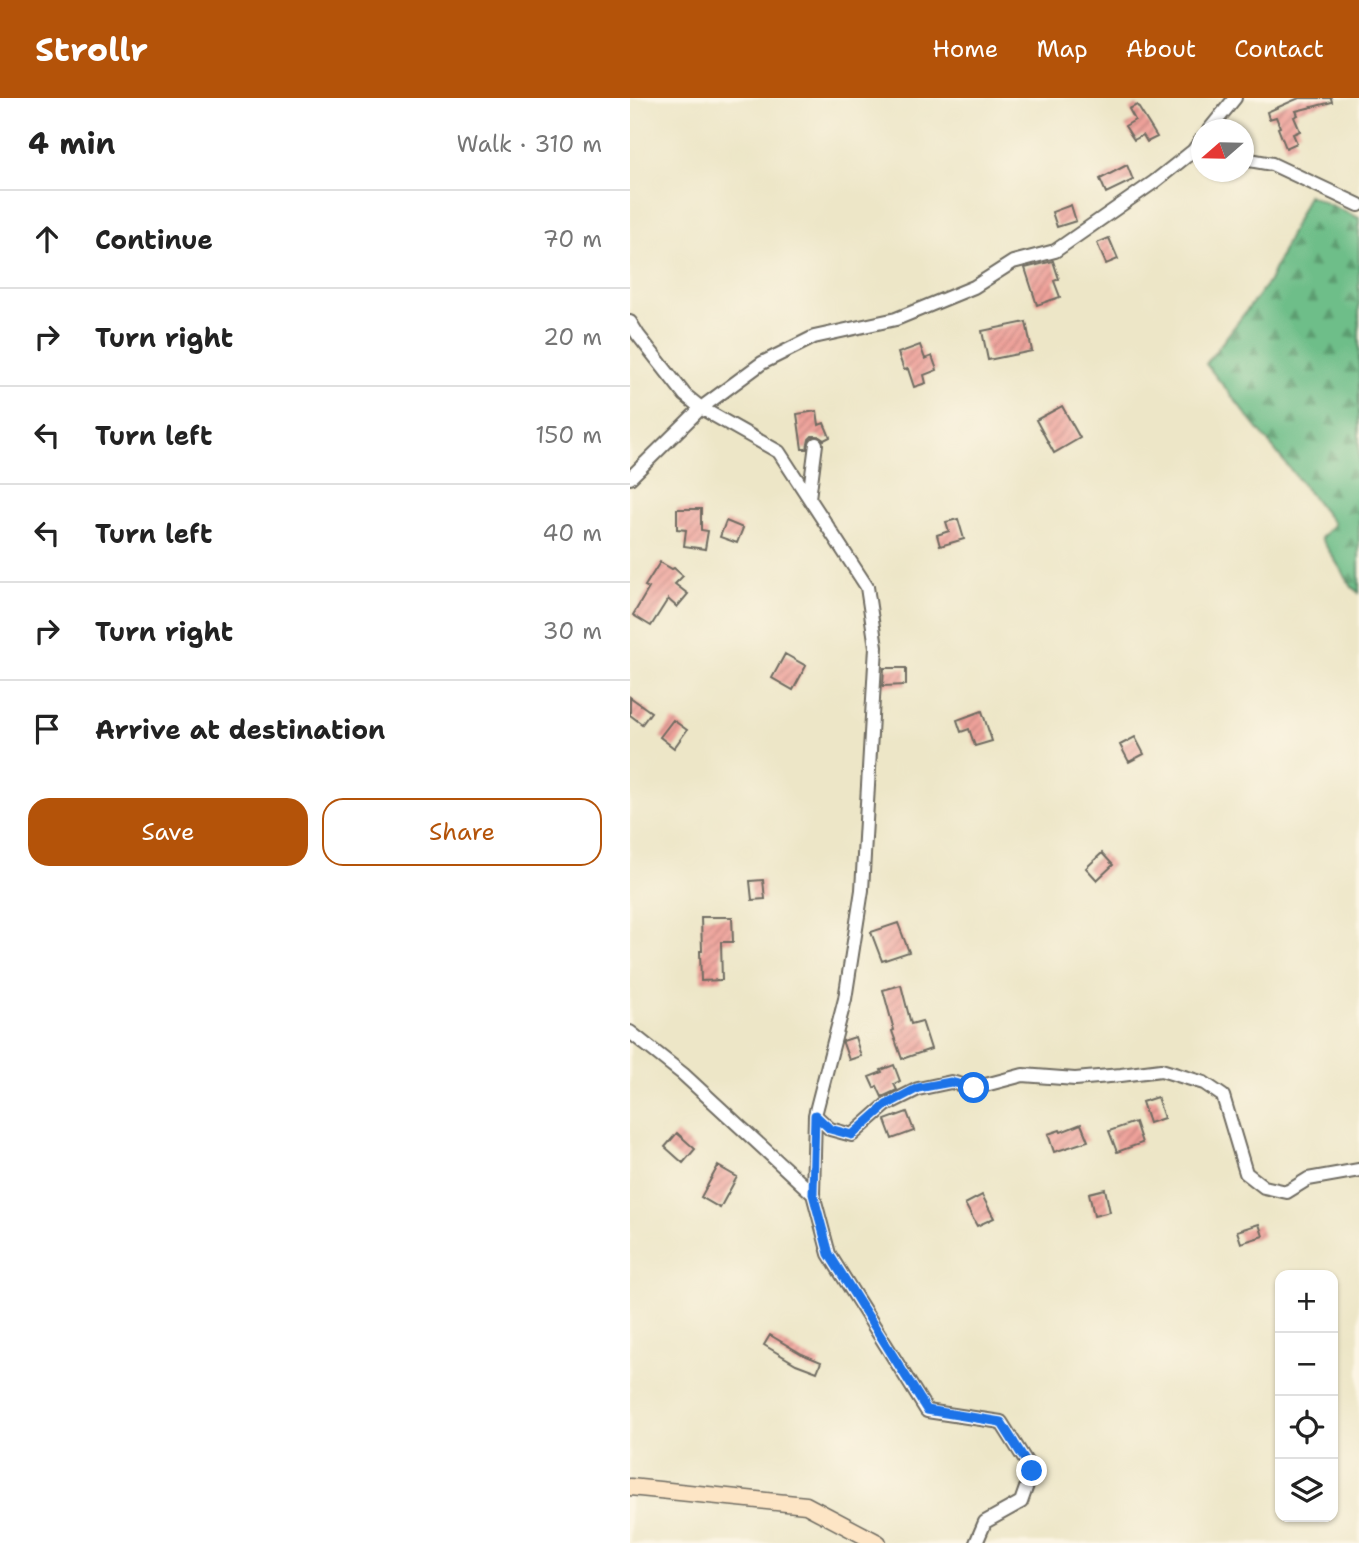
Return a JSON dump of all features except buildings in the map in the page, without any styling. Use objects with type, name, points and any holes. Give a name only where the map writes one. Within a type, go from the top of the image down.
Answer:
[{"type":"street","points":[[1218,119],[1235,98]]},
{"type":"street","points":[[630,478],[701,408],[762,363],[814,337],[896,319],[974,287],[1013,262],[1055,251],[1191,155]]},
{"type":"street","points":[[1254,161],[1272,164],[1359,205]]},
{"type":"street","points":[[630,322],[685,395],[701,408],[779,452],[867,587],[876,647],[862,890],[845,999],[815,1115],[813,1194],[829,1254],[927,1410],[1001,1422],[1032,1471],[1021,1502],[985,1522],[976,1543]]},
{"type":"street","points":[[809,499],[816,444]]},
{"type":"street","points":[[630,1032],[682,1074],[813,1194]]},
{"type":"street","points":[[815,1115],[830,1129],[852,1135],[886,1105],[918,1088],[951,1082],[974,1088],[1023,1075],[1075,1079],[1161,1070],[1203,1083],[1223,1096],[1247,1172],[1264,1187],[1287,1192],[1308,1179],[1359,1170]]},
{"type":"street","points":[[630,1488],[806,1505],[878,1543]]},
{"type":"green space","points":[[1308,195],[1359,218],[1359,593],[1352,587],[1321,538],[1334,524],[1206,364],[1269,281]]},
{"type":"route","points":[[974,1088],[951,1082],[918,1088],[886,1105],[852,1135],[830,1129],[815,1115],[813,1194],[829,1254],[927,1410],[1001,1422],[1032,1471]]}]
